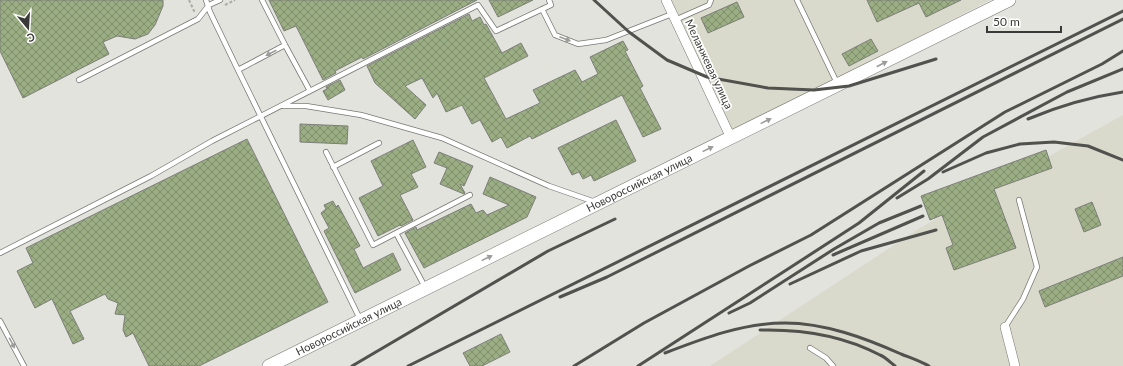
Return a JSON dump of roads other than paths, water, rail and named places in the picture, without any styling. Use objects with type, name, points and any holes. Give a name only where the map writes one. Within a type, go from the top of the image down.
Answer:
[{"type":"main road","name":"Новороссийская улица","points":[[269,366],[838,86],[1009,0]]},
{"type":"street","name":"Меланжевая улица","points":[[666,0],[730,138]]},
{"type":"street","points":[[1005,327],[1015,366]]},
{"type":"lane","points":[[206,0],[209,5],[210,12],[238,70],[361,320]]},
{"type":"lane","points":[[79,80],[198,19],[209,5],[220,0]]},
{"type":"lane","points":[[262,0],[310,91]]},
{"type":"lane","points":[[0,253],[138,182],[212,141],[478,5],[496,31],[552,5],[549,0]]},
{"type":"lane","points":[[542,10],[555,35],[578,44],[606,40],[709,5],[711,0]]},
{"type":"lane","points":[[797,0],[838,86]]},
{"type":"lane","points":[[238,70],[285,45]]},
{"type":"lane","points":[[282,106],[306,106],[361,115],[442,138],[549,186],[598,204]]},
{"type":"lane","points":[[333,167],[379,144]]},
{"type":"lane","points":[[326,152],[373,245],[470,195]]},
{"type":"lane","points":[[1005,327],[1023,299],[1037,267],[1019,200]]},
{"type":"lane","points":[[396,233],[426,288]]},
{"type":"lane","points":[[0,321],[24,366]]},
{"type":"lane","points":[[810,348],[826,358],[833,366]]},
{"type":"railway","points":[[594,0],[629,32],[667,60],[707,77],[768,88],[814,90],[849,86],[936,59]]},
{"type":"railway","points":[[408,366],[1123,11]]},
{"type":"railway","points":[[560,297],[607,277],[1123,19]]},
{"type":"railway","points":[[574,366],[644,323],[749,266],[811,235],[1005,112],[1102,64],[1123,51]]},
{"type":"railway","points":[[897,198],[928,179],[983,137],[1067,92],[1123,69]]},
{"type":"railway","points":[[1028,119],[1075,102],[1123,92]]},
{"type":"railway","points":[[943,172],[986,153],[1020,144],[1054,142],[1088,146],[1123,160]]},
{"type":"railway","points":[[638,366],[859,223],[924,171]]},
{"type":"railway","points":[[729,313],[750,303],[834,249],[879,223],[921,206]]},
{"type":"railway","points":[[833,255],[923,216]]},
{"type":"railway","points":[[352,366],[548,251],[615,219]]},
{"type":"railway","points":[[790,284],[861,251],[936,230]]},
{"type":"railway","points":[[665,353],[724,332],[754,326],[785,323],[815,326],[844,332],[873,342],[929,366]]},
{"type":"railway","points":[[760,330],[806,332],[837,338],[866,348],[884,357],[895,366]]}]
